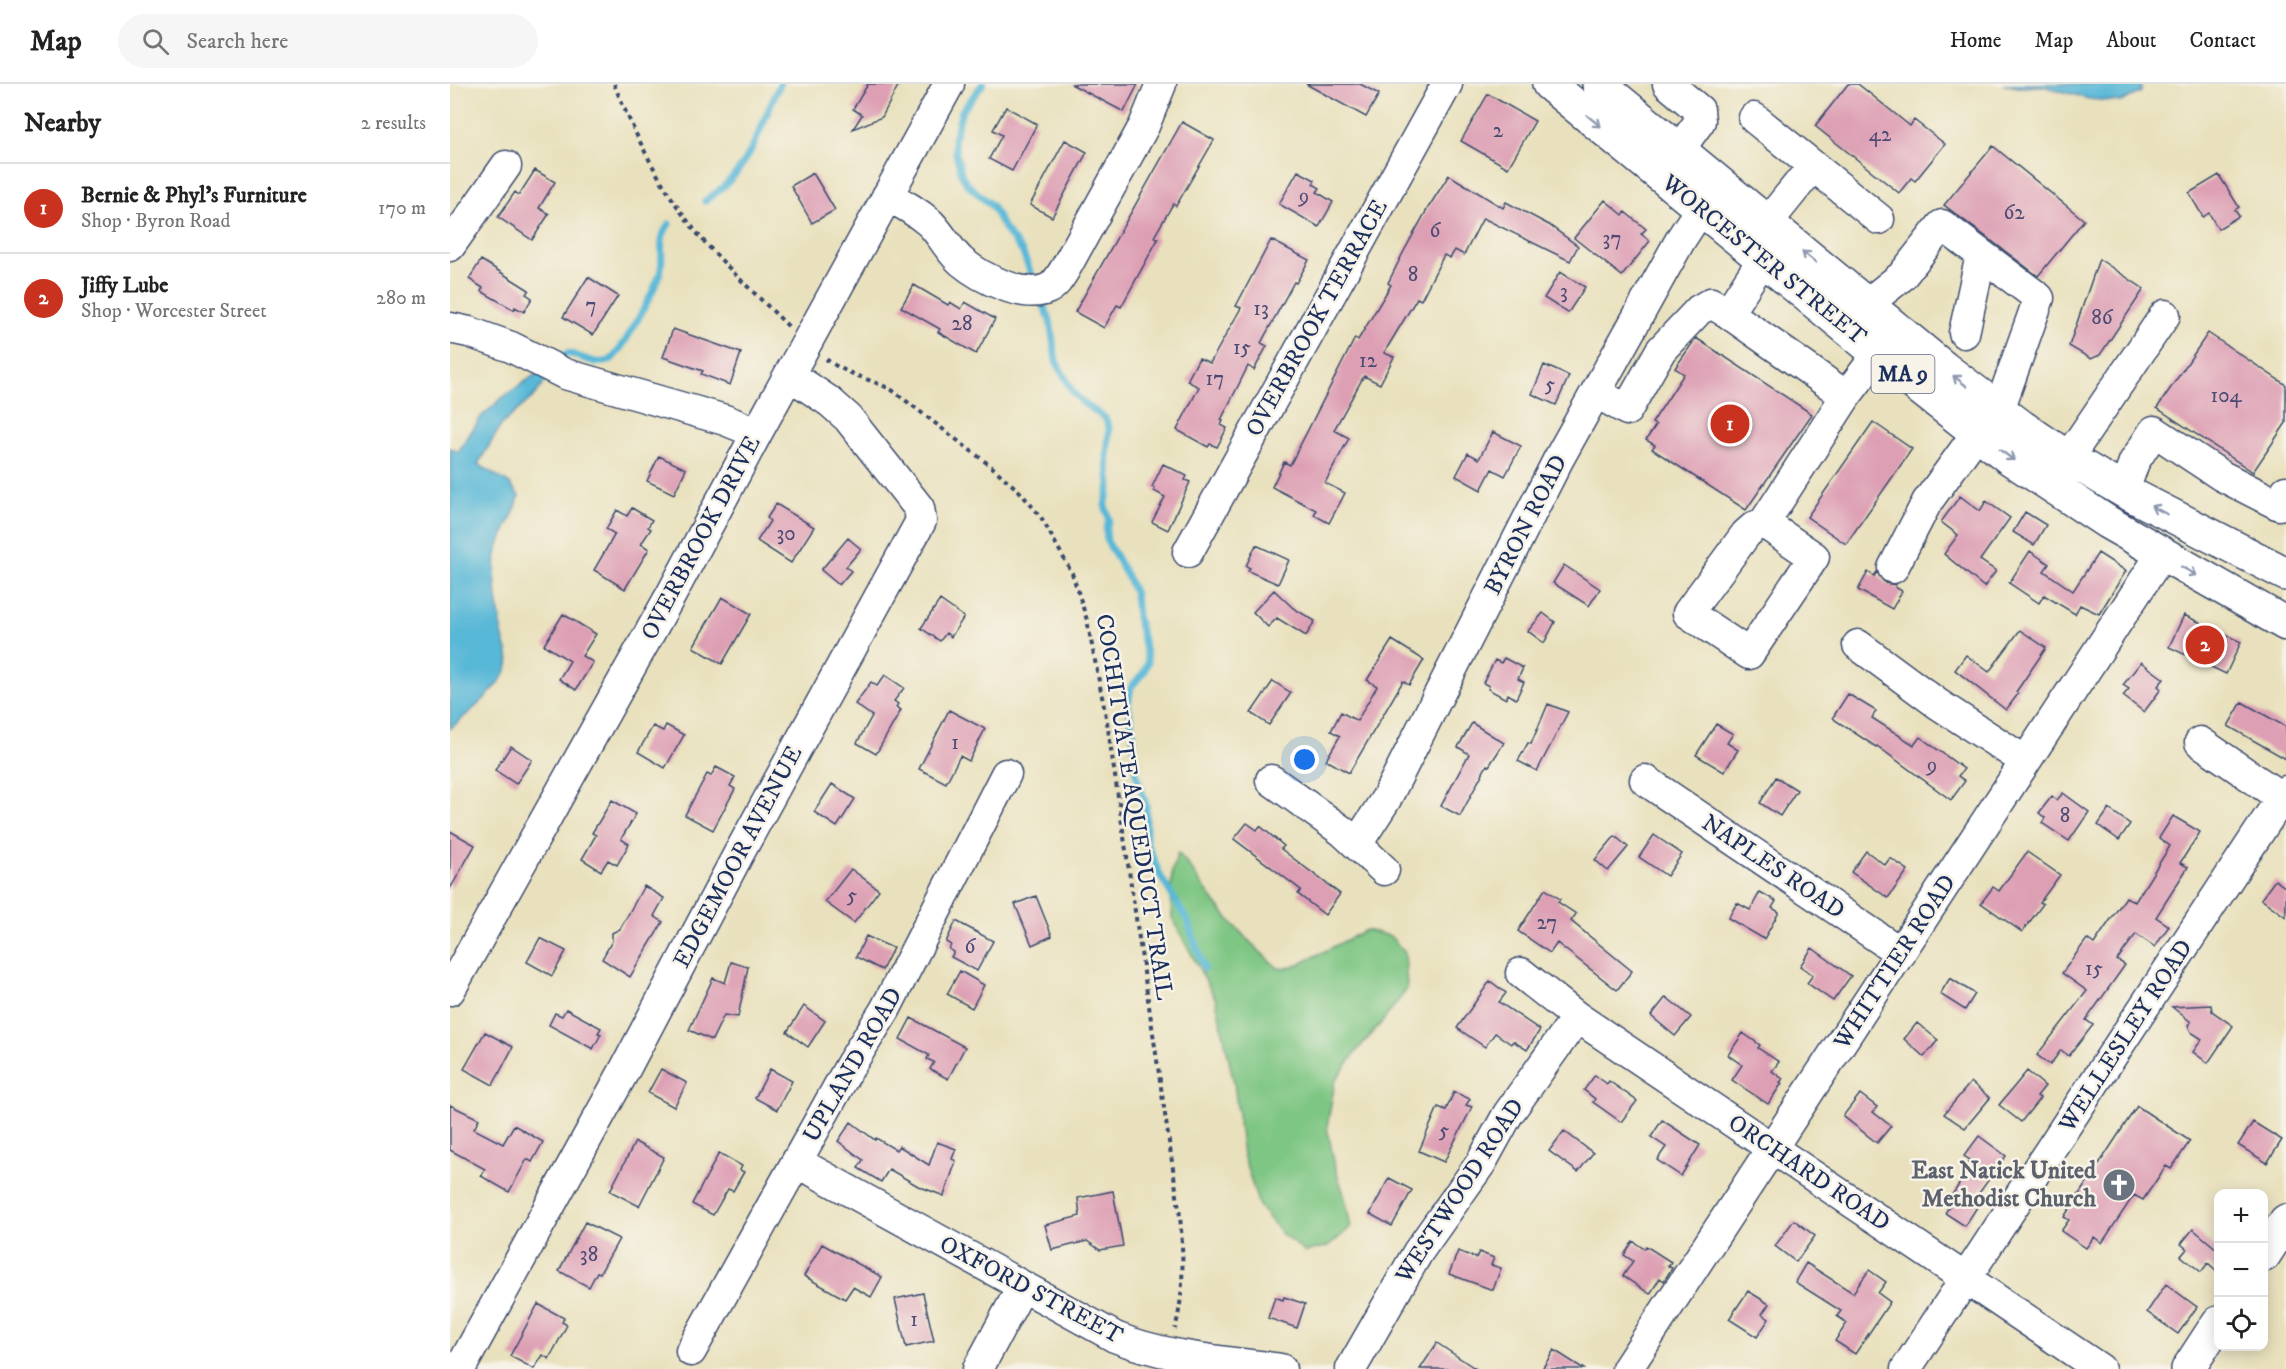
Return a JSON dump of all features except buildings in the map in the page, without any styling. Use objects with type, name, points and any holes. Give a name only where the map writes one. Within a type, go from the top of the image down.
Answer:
[{"type":"main road","name":"WORCESTER STREET","points":[[1549,84],[1878,354],[1988,422],[2068,458],[2124,491],[2286,574]]},
{"type":"main road","name":"WORCESTER STREET","points":[[1599,84],[1867,304],[2073,501],[2161,555],[2286,624]]},
{"type":"main road","points":[[2268,1249],[2286,1221]]},
{"type":"main road","points":[[2188,1369],[2214,1329]]},
{"type":"street","name":"OVERBROOK DRIVE","points":[[450,990],[459,951],[672,593],[757,433],[949,84]]},
{"type":"street","points":[[888,195],[931,224],[951,250],[973,270],[1019,290],[1036,292],[1048,289],[1057,282],[1071,259],[1144,126],[1161,84]]},
{"type":"street","name":"OVERBROOK TERRACE","points":[[1188,552],[1447,84]]},
{"type":"street","points":[[1668,84],[1699,110],[1700,121],[1679,150]]},
{"type":"street","points":[[1754,118],[1879,219]]},
{"type":"street","points":[[450,246],[506,166]]},
{"type":"street","points":[[1767,223],[1813,166]]},
{"type":"street","name":"BYRON ROAD","points":[[1357,844],[1386,799],[1558,460],[1681,239],[1701,208]]},
{"type":"street","points":[[1867,304],[1902,276],[1942,225],[2038,298],[1988,422],[1927,502],[1893,568]]},
{"type":"street","points":[[1964,333],[1981,255]]},
{"type":"street","points":[[1728,313],[1763,259]]},
{"type":"street","points":[[1597,393],[1627,410],[1658,354],[1707,304],[1715,304],[1846,396]]},
{"type":"street","points":[[2068,458],[2165,315]]},
{"type":"street","points":[[450,327],[511,347],[565,374],[725,420],[757,433]]},
{"type":"street","points":[[1628,337],[1658,354]]},
{"type":"street","points":[[1764,523],[1846,396],[1878,354]]},
{"type":"street","name":"EDGEMOOR AVENUE","points":[[460,1369],[623,1073],[738,855],[921,521],[919,508],[856,426],[830,402],[790,375]]},
{"type":"street","points":[[2124,491],[2134,462],[2154,431],[2222,476],[2279,505],[2286,491]]},
{"type":"street","name":"WHITTIER ROAD","points":[[1627,1369],[2161,555]]},
{"type":"street","points":[[1858,645],[1938,704],[2025,761]]},
{"type":"street","points":[[2200,742],[2284,795]]},
{"type":"street","name":"UPLAND ROAD","points":[[691,1351],[845,1074],[885,1010],[1006,774]]},
{"type":"street","points":[[1271,780],[1335,826],[1384,870]]},
{"type":"street","name":"NAPLES ROAD","points":[[1645,780],[1901,953]]},
{"type":"street","name":"WELLESLEY ROAD","points":[[1906,1369],[2284,795]]},
{"type":"street","name":"ORCHARD ROAD","points":[[1521,973],[1577,1017],[2100,1369]]},
{"type":"street","name":"WESTWOOD ROAD","points":[[1351,1369],[1418,1252],[1485,1157],[1508,1114],[1577,1017]]},
{"type":"street","name":"OXFORD STREET","points":[[797,1162],[1114,1337],[1140,1347],[1167,1353],[1281,1369]]},
{"type":"street","points":[[978,1369],[1022,1287]]},
{"type":"path","name":"COCHITUATE AQUEDUCT TRAIL","points":[[614,84],[632,127],[680,210],[717,255],[806,344],[830,362],[892,390],[992,466],[1020,492],[1041,517],[1072,573],[1087,620],[1107,722],[1180,1216],[1183,1250],[1182,1286],[1177,1320],[1167,1353]]},
{"type":"green space","points":[[1178,853],[1226,916],[1278,968],[1294,967],[1366,930],[1390,936],[1405,953],[1407,989],[1335,1081],[1327,1127],[1351,1227],[1329,1246],[1305,1252],[1282,1234],[1259,1206],[1243,1155],[1234,1083],[1216,1000],[1172,918],[1172,871]]},
{"type":"water","points":[[2003,84],[2142,84],[2141,92],[2121,102],[2089,99],[2043,86],[2018,87]]},
{"type":"water","points":[[539,372],[548,378],[533,397],[502,424],[478,464],[510,484],[519,496],[498,548],[495,566],[502,633],[508,656],[507,669],[497,685],[450,729],[450,448],[458,452],[481,417],[502,398]]},
{"type":"waterway","points":[[705,201],[721,189],[744,162],[759,134],[780,84]]},
{"type":"waterway","points":[[983,84],[962,111],[954,139],[956,153],[962,176],[967,184],[992,206],[1005,230],[1022,251],[1032,276]]},
{"type":"waterway","points":[[559,358],[568,353],[604,362],[614,357],[638,319],[659,277],[663,235],[669,224]]},
{"type":"waterway","points":[[1043,304],[1050,320],[1056,361],[1073,392],[1083,403],[1105,418],[1109,428],[1107,460],[1110,485],[1105,505],[1109,519],[1106,530],[1107,541],[1135,594],[1137,615],[1148,661],[1144,672],[1131,687],[1128,704],[1136,773],[1146,805],[1146,842],[1161,877],[1188,922],[1204,968]]},
{"type":"place","name":"Bernie & Phyl's Furniture","points":[[1730,424]]},
{"type":"place","name":"Jiffy Lube","points":[[2205,645]]},
{"type":"place","name":"East Natick United Methodist Church","points":[[2119,1185]]}]
